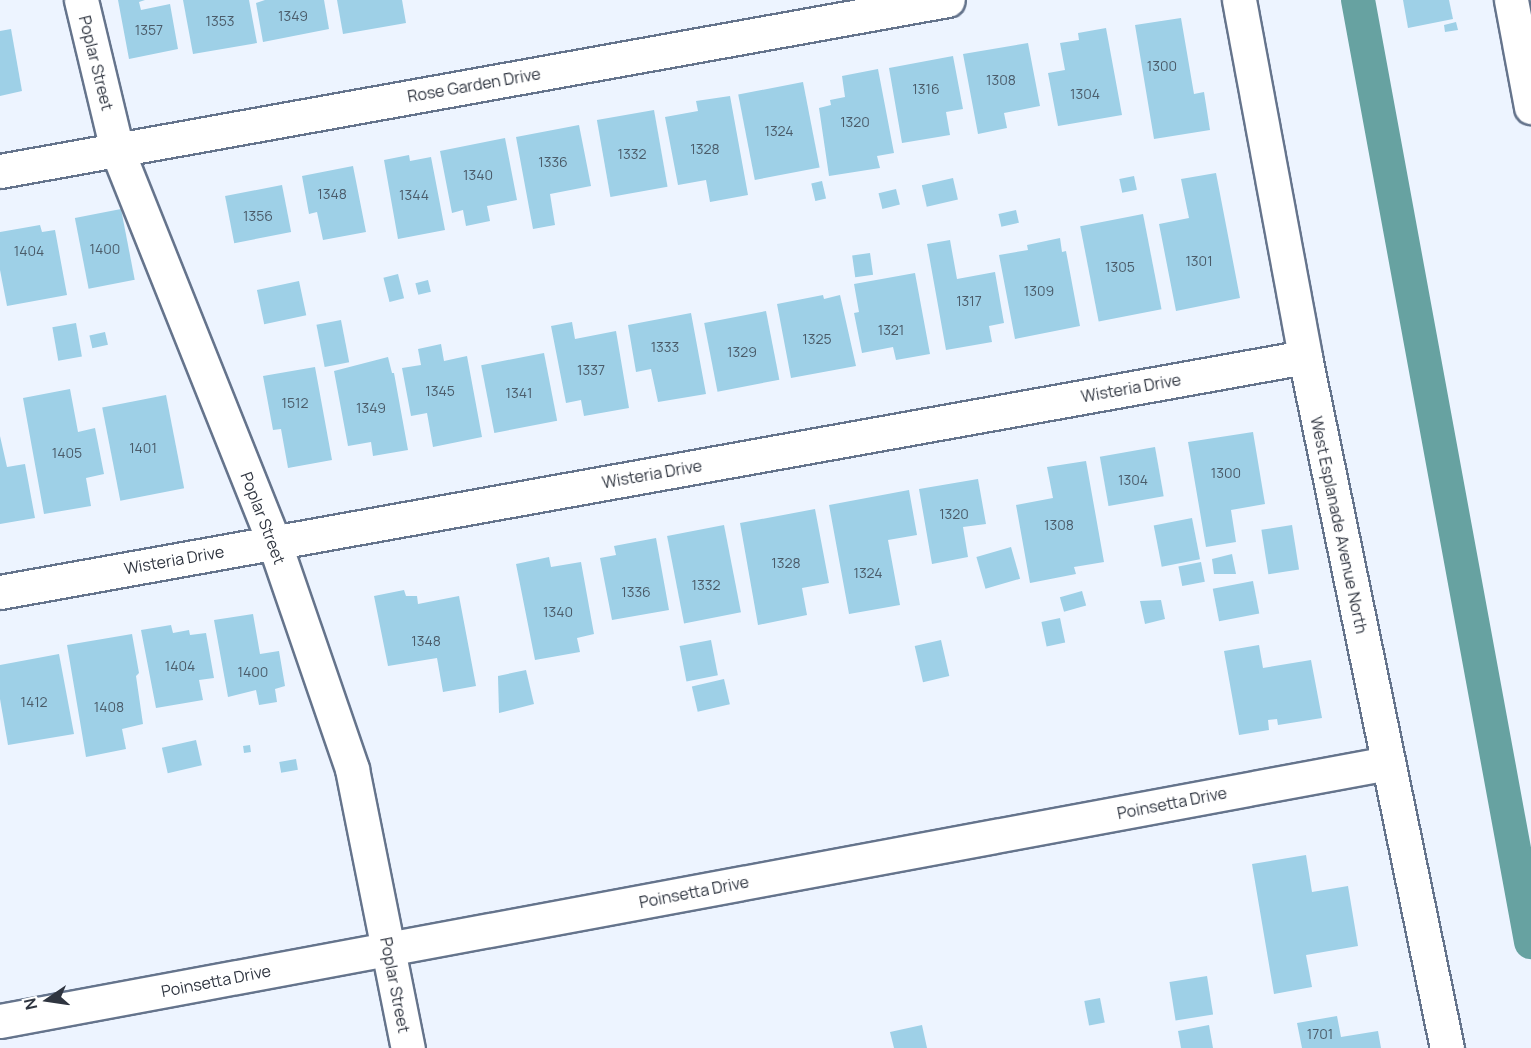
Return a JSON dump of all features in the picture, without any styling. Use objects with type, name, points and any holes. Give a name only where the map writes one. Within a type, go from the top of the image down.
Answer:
[{"type":"street","name":"Poplar Street","points":[[81,0],[117,150],[274,542],[352,769],[408,1048]]},
{"type":"street","name":"Rose Garden Drive","points":[[0,171],[948,0]]},
{"type":"street","name":"West Esplanade Avenue North","points":[[1239,0],[1305,357],[1447,1048]]},
{"type":"street","points":[[1511,0],[1531,107]]},
{"type":"street","name":"Wisteria Drive","points":[[0,592],[1305,357]]},
{"type":"street","name":"Poinsetta Drive","points":[[0,1021],[1388,763]]},
{"type":"building","points":[[118,0],[145,0],[139,2],[141,10],[170,4],[178,49],[129,59]]},
{"type":"building","points":[[183,0],[249,0],[257,43],[193,54]]},
{"type":"building","points":[[265,0],[324,0],[329,29],[263,42],[256,3]]},
{"type":"building","points":[[337,0],[402,0],[406,23],[343,34]]},
{"type":"building","points":[[1403,0],[1449,0],[1453,19],[1408,28]]},
{"type":"building","points":[[1181,18],[1194,94],[1204,92],[1210,130],[1154,139],[1135,25]]},
{"type":"building","points":[[1456,22],[1458,30],[1445,32],[1444,25]]},
{"type":"building","points":[[1106,28],[1122,115],[1058,126],[1048,73],[1065,70],[1060,43],[1079,40],[1078,33]]},
{"type":"building","points":[[11,29],[22,91],[0,96],[0,31]]},
{"type":"building","points":[[1028,43],[1040,106],[1004,113],[1007,128],[978,134],[963,54]]},
{"type":"building","points":[[953,56],[963,109],[946,112],[950,135],[902,143],[889,68]]},
{"type":"building","points":[[878,69],[894,153],[877,156],[880,168],[829,176],[819,108],[831,105],[830,100],[845,97],[842,76]]},
{"type":"building","points":[[803,82],[820,167],[755,180],[738,95]]},
{"type":"building","points":[[730,96],[748,195],[710,202],[706,180],[678,185],[665,117],[698,111],[696,101]]},
{"type":"building","points":[[654,110],[668,187],[610,197],[597,120]]},
{"type":"building","points":[[579,125],[591,186],[550,194],[555,225],[533,229],[516,137]]},
{"type":"building","points":[[505,138],[517,200],[487,206],[490,221],[466,226],[463,210],[452,213],[440,151]]},
{"type":"building","points":[[409,155],[410,161],[431,157],[445,230],[398,239],[384,160]]},
{"type":"building","points":[[353,166],[366,232],[323,240],[317,212],[309,214],[302,176]]},
{"type":"building","points":[[1216,173],[1240,298],[1176,311],[1159,224],[1189,218],[1181,179]]},
{"type":"building","points":[[1134,176],[1137,190],[1122,193],[1119,179]]},
{"type":"building","points":[[953,178],[958,199],[927,207],[922,185]]},
{"type":"building","points":[[822,181],[826,199],[815,201],[811,183]]},
{"type":"building","points":[[282,185],[291,232],[234,243],[225,196]]},
{"type":"building","points":[[896,189],[900,205],[882,209],[879,193]]},
{"type":"building","points":[[121,209],[135,280],[89,289],[75,218]]},
{"type":"building","points":[[1016,210],[1019,223],[1001,227],[998,214]]},
{"type":"building","points":[[1143,214],[1162,309],[1099,321],[1080,226]]},
{"type":"building","points":[[40,225],[42,232],[55,230],[67,295],[7,306],[0,270],[0,232]]},
{"type":"building","points":[[1060,238],[1062,252],[1066,251],[1080,326],[1015,339],[999,255],[1028,250],[1027,245]]},
{"type":"building","points":[[950,240],[957,279],[995,272],[1004,323],[989,326],[992,342],[946,350],[927,244]]},
{"type":"building","points":[[870,253],[873,275],[855,277],[852,256]]},
{"type":"building","points":[[915,273],[930,354],[896,360],[893,347],[862,353],[854,313],[859,312],[854,284]]},
{"type":"building","points":[[398,274],[404,298],[389,302],[383,278]]},
{"type":"building","points":[[428,280],[431,292],[418,295],[415,283]]},
{"type":"building","points":[[299,281],[306,315],[264,324],[257,290]]},
{"type":"building","points":[[823,295],[824,299],[840,295],[856,366],[791,378],[777,304]]},
{"type":"building","points":[[766,311],[779,380],[718,392],[704,323]]},
{"type":"building","points":[[691,313],[706,394],[658,402],[651,369],[636,372],[628,325]]},
{"type":"building","points":[[341,320],[349,362],[325,367],[316,325]]},
{"type":"building","points":[[572,322],[575,339],[616,331],[629,408],[584,416],[581,400],[566,403],[551,326]]},
{"type":"building","points":[[76,323],[82,356],[58,361],[52,327]]},
{"type":"building","points":[[105,332],[108,345],[92,348],[89,336]]},
{"type":"building","points":[[441,344],[444,361],[467,356],[482,437],[433,447],[427,413],[411,416],[402,368],[421,365],[418,349]]},
{"type":"building","points":[[544,353],[557,421],[494,433],[481,365]]},
{"type":"building","points":[[388,357],[392,373],[394,373],[408,450],[373,456],[371,442],[348,446],[334,371]]},
{"type":"building","points":[[315,367],[332,460],[288,468],[281,429],[273,430],[263,376]]},
{"type":"building","points":[[70,389],[78,432],[95,428],[104,474],[86,478],[91,506],[44,514],[23,398]]},
{"type":"building","points":[[166,395],[184,488],[120,501],[102,407]]},
{"type":"building","points":[[1253,432],[1265,504],[1231,510],[1236,542],[1206,547],[1188,442]]},
{"type":"building","points":[[0,436],[7,467],[25,464],[35,518],[0,524]]},
{"type":"building","points":[[1155,447],[1164,496],[1109,506],[1100,457]]},
{"type":"building","points":[[1086,461],[1104,562],[1074,567],[1076,574],[1030,583],[1016,505],[1053,498],[1047,467]]},
{"type":"building","points":[[978,479],[986,524],[963,527],[968,557],[932,564],[919,489]]},
{"type":"building","points":[[909,490],[917,535],[888,540],[900,605],[849,614],[829,505]]},
{"type":"building","points":[[815,509],[829,583],[802,588],[807,615],[758,625],[740,523]]},
{"type":"building","points":[[1192,518],[1200,559],[1162,567],[1154,525]]},
{"type":"building","points":[[724,525],[741,612],[684,623],[667,536]]},
{"type":"building","points":[[1292,525],[1299,569],[1268,574],[1261,530]]},
{"type":"building","points":[[656,538],[669,610],[612,620],[600,558],[616,555],[614,546]]},
{"type":"building","points":[[1011,547],[1020,579],[985,589],[976,557]]},
{"type":"building","points":[[1232,554],[1236,574],[1214,574],[1212,559]]},
{"type":"building","points":[[549,557],[551,567],[581,562],[594,634],[577,638],[580,652],[535,660],[516,564]]},
{"type":"building","points":[[1201,562],[1205,582],[1182,586],[1178,566]]},
{"type":"building","points":[[1253,581],[1259,613],[1219,621],[1213,589]]},
{"type":"building","points":[[404,590],[406,596],[417,596],[418,604],[459,596],[476,686],[443,692],[437,658],[388,666],[374,596]]},
{"type":"building","points":[[1082,591],[1086,605],[1064,612],[1060,597]]},
{"type":"building","points":[[1161,600],[1165,619],[1145,624],[1140,601]]},
{"type":"building","points":[[253,614],[260,654],[279,651],[285,686],[275,689],[277,702],[259,705],[256,690],[228,697],[214,620]]},
{"type":"building","points":[[1060,618],[1065,642],[1047,646],[1041,622]]},
{"type":"building","points":[[171,625],[173,633],[189,630],[190,635],[206,633],[214,678],[199,680],[203,700],[156,708],[141,630]]},
{"type":"building","points":[[132,634],[139,673],[136,676],[143,724],[122,729],[126,749],[86,757],[67,645]]},
{"type":"building","points":[[711,640],[718,675],[686,681],[680,646]]},
{"type":"building","points":[[941,640],[949,676],[923,682],[915,646]]},
{"type":"building","points":[[1259,645],[1263,668],[1311,660],[1322,718],[1278,725],[1277,719],[1268,720],[1269,730],[1239,735],[1224,651]]},
{"type":"building","points":[[59,654],[74,734],[8,745],[0,699],[0,665]]},
{"type":"building","points":[[526,670],[534,704],[499,713],[498,676]]},
{"type":"building","points":[[724,679],[730,704],[698,712],[692,686]]},
{"type":"building","points":[[196,740],[202,765],[168,773],[162,748]]},
{"type":"building","points":[[250,745],[251,752],[244,753],[243,746]]},
{"type":"building","points":[[296,759],[298,770],[281,773],[279,762]]},
{"type":"building","points":[[1306,855],[1312,892],[1348,886],[1358,946],[1306,955],[1312,987],[1274,994],[1252,864]]},
{"type":"building","points":[[1207,976],[1213,1015],[1176,1020],[1169,982]]},
{"type":"building","points":[[1100,998],[1105,1023],[1089,1026],[1084,1001]]},
{"type":"building","points":[[1337,1016],[1341,1037],[1378,1031],[1381,1048],[1302,1048],[1297,1023]]},
{"type":"building","points":[[922,1025],[927,1048],[894,1048],[890,1032]]},
{"type":"building","points":[[1209,1025],[1213,1048],[1181,1048],[1178,1031]]},
{"type":"waterway","points":[[1358,0],[1531,942]]}]
